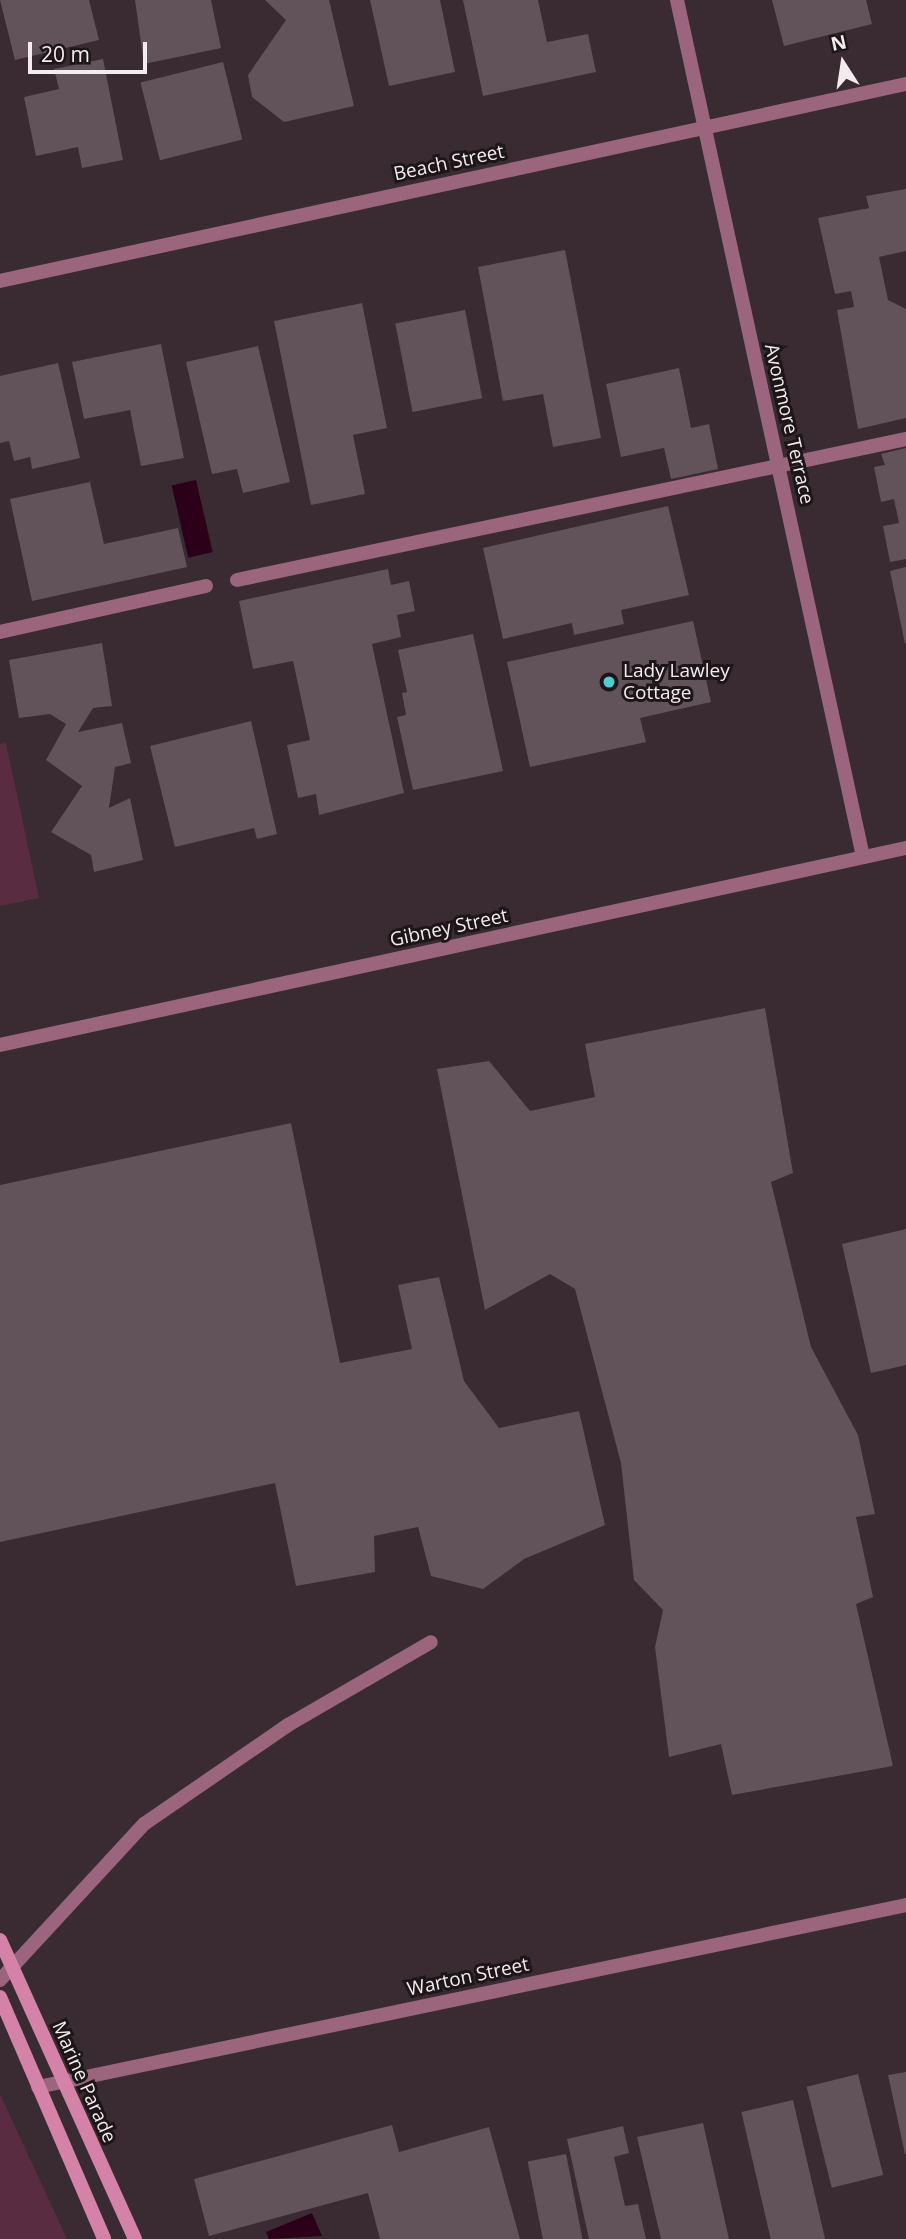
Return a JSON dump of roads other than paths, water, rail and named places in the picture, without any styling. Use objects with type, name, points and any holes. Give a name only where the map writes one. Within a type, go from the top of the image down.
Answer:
[{"type":"main road","name":"Marine Parade","points":[[0,1941],[61,2081],[135,2239]]},
{"type":"main road","points":[[0,1997],[104,2239]]},
{"type":"street","name":"Avonmore Terrace","points":[[677,0],[863,857]]},
{"type":"street","name":"Beach Street","points":[[0,281],[906,84]]},
{"type":"street","points":[[236,580],[906,439]]},
{"type":"street","points":[[0,632],[206,586]]},
{"type":"street","name":"Gibney Street","points":[[0,1045],[906,848]]},
{"type":"street","points":[[0,1980],[13,1971],[144,1824],[288,1725],[431,1642]]},
{"type":"street","name":"Warton Street","points":[[38,2087],[906,1905]]},
{"type":"place","name":"Lady Lawley Cottage","points":[[609,682]]}]
